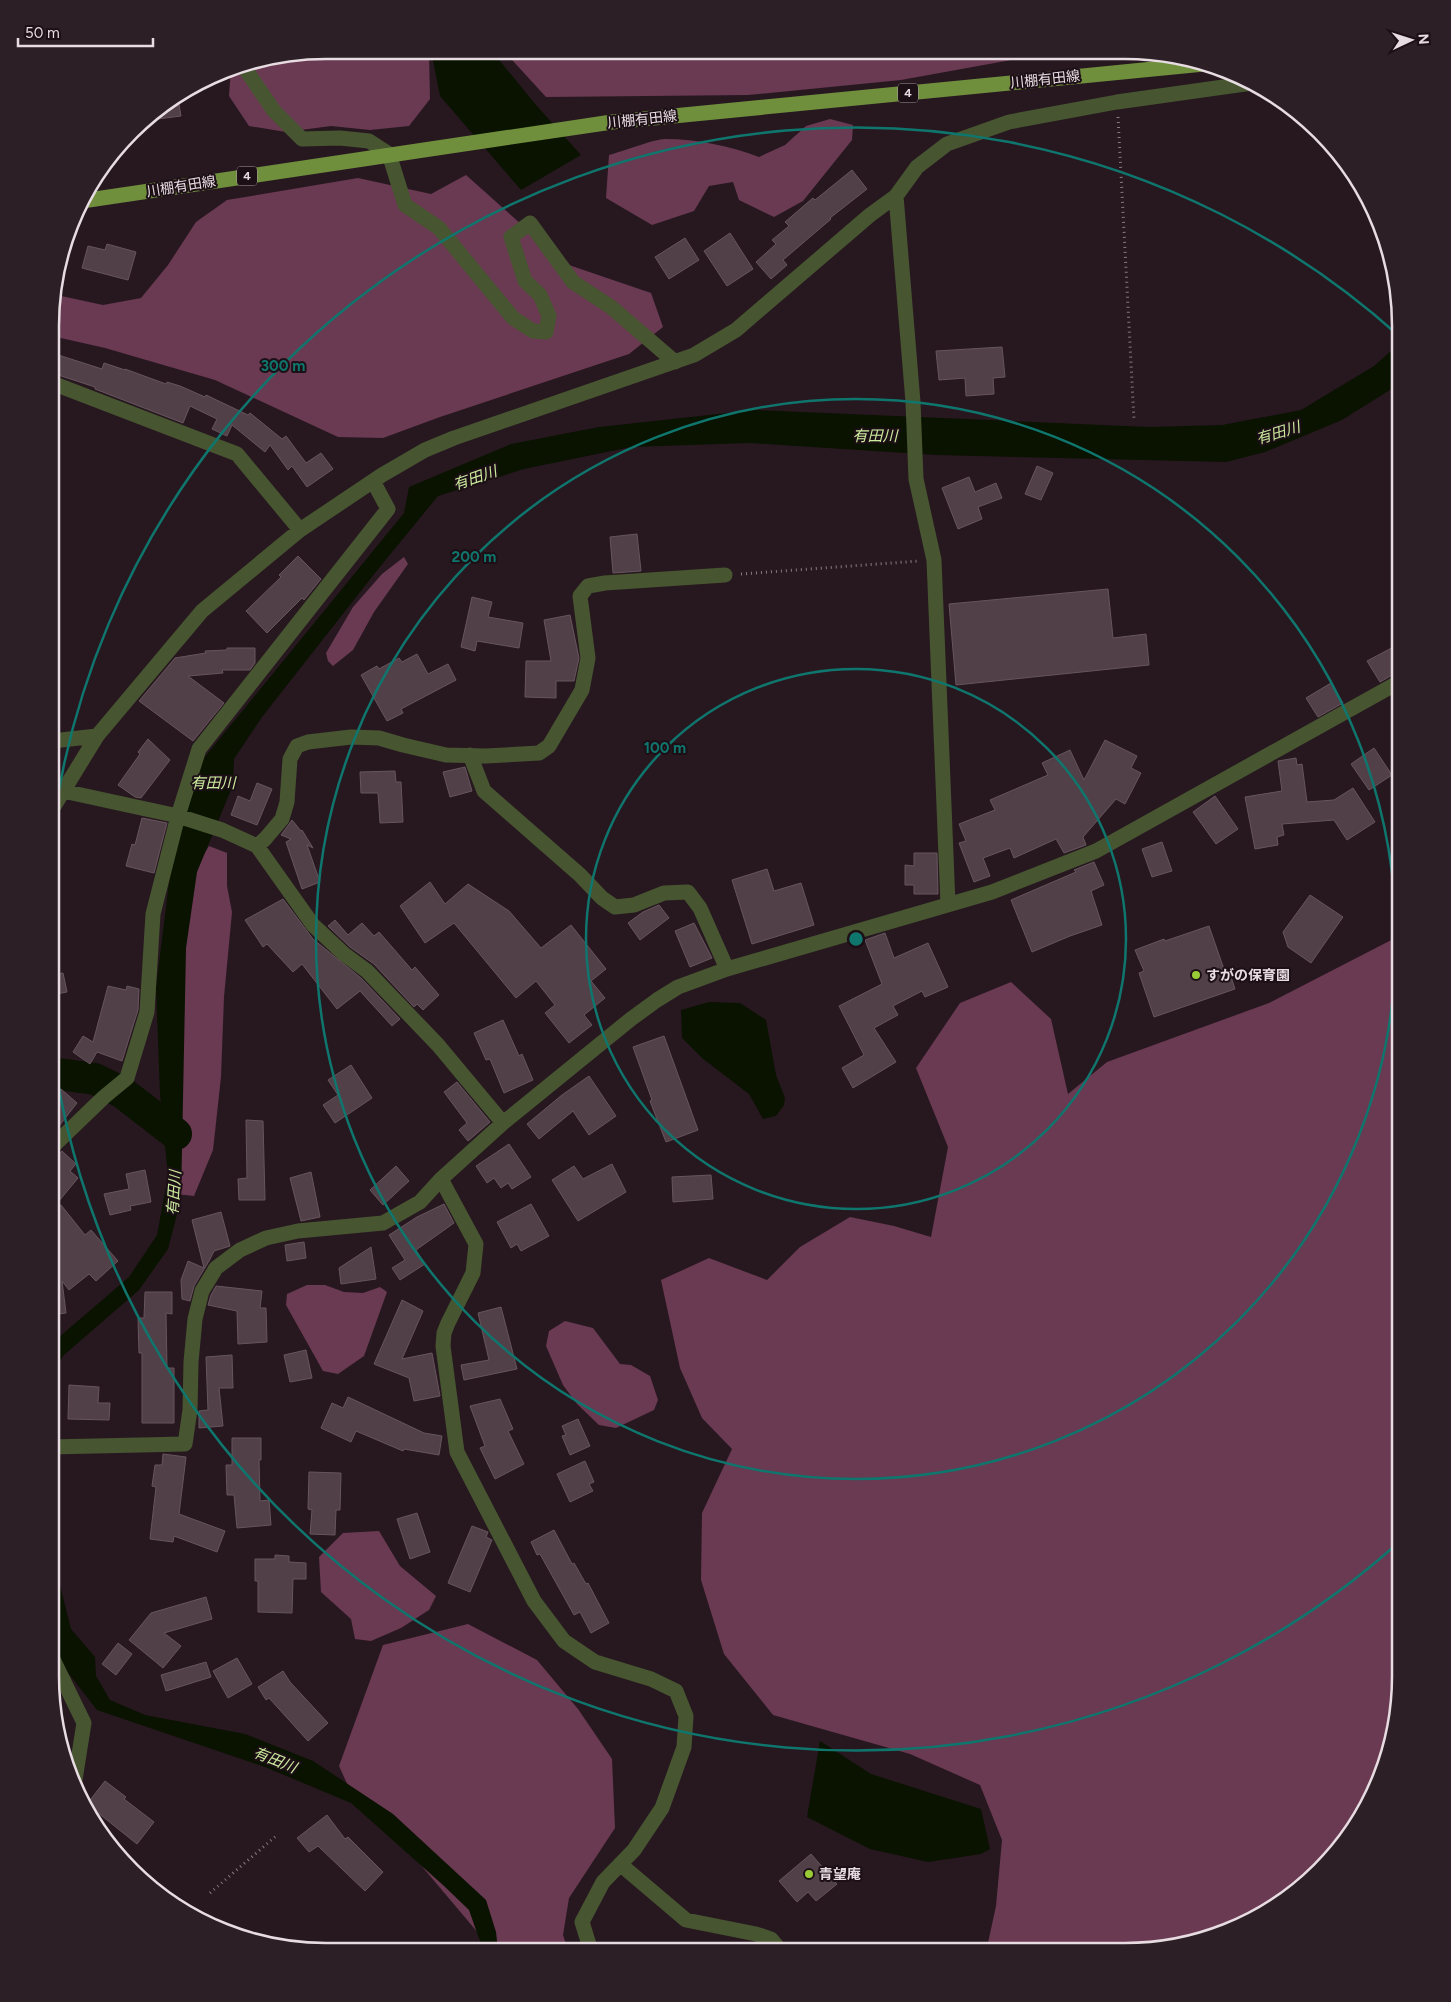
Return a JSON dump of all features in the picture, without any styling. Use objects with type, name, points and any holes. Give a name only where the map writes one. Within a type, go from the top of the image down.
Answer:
[{"type":"main road","name":"川棚有田線","points":[[90,200],[612,122],[1186,66]]},
{"type":"street","points":[[247,71],[274,110],[302,139],[340,138],[369,142],[389,154],[399,192],[405,205],[439,228],[513,318],[533,331],[546,332],[549,316],[540,295],[525,281],[511,237],[530,223],[573,282],[611,307],[675,362]]},
{"type":"street","points":[[59,798],[97,736],[202,611],[300,530],[373,481],[424,450],[694,355],[736,330],[870,215],[896,196],[917,167],[947,144],[1009,122],[1117,102],[1241,85]]},
{"type":"street","points":[[896,196],[913,402],[916,479],[934,560],[948,904]]},
{"type":"street","points":[[59,387],[237,454],[300,530]]},
{"type":"street","points":[[59,1140],[104,1096],[127,1078],[147,1012],[153,914],[178,816],[199,749],[388,509],[373,481]]},
{"type":"street","points":[[257,846],[265,840],[282,819],[287,802],[290,759],[297,746],[308,742],[351,737],[380,738],[446,754],[539,753],[549,746],[582,690],[588,658],[580,596],[588,586],[605,583],[726,575]]},
{"type":"street","points":[[59,1447],[185,1444],[190,1410],[191,1362],[195,1319],[202,1291],[216,1268],[240,1250],[266,1238],[298,1232],[383,1223],[420,1202],[441,1178],[503,1123],[657,1000],[678,987],[727,968],[992,892],[1096,851],[1392,686]]},
{"type":"street","points":[[59,740],[97,736]]},
{"type":"street","points":[[470,755],[484,791],[580,875],[602,898],[615,907],[634,905],[664,893],[688,892],[700,908],[727,968]]},
{"type":"street","points":[[63,791],[178,816],[222,830],[257,846],[313,925],[344,954],[367,971],[438,1044],[503,1123]]},
{"type":"street","points":[[441,1178],[476,1244],[473,1273],[444,1333],[443,1346],[457,1452],[534,1601],[564,1641],[595,1662],[651,1679],[676,1690],[686,1716],[684,1747],[662,1808],[634,1850],[603,1882],[582,1922],[589,1943]]},
{"type":"street","points":[[59,1672],[84,1723],[76,1771]]},
{"type":"street","points":[[620,1864],[686,1920],[756,1934],[771,1939],[774,1943]]},
{"type":"path","points":[[1117,102],[1134,420]]},
{"type":"path","points":[[726,575],[934,560]]},
{"type":"path","points":[[210,1893],[276,1836]]},
{"type":"shaded area","points":[[308,59],[429,59],[430,99],[409,126],[370,130],[331,126],[286,132],[249,126],[229,96],[230,76],[273,64]]},
{"type":"shaded area","points":[[511,59],[1017,59],[901,80],[748,95],[546,97]]},
{"type":"shaded area","points":[[830,119],[853,125],[852,140],[803,201],[774,217],[739,200],[733,182],[709,186],[694,211],[652,225],[606,198],[609,155],[645,143],[665,139],[713,144],[759,157],[785,145],[806,126]]},
{"type":"shaded area","points":[[466,175],[566,264],[651,293],[663,327],[629,354],[383,438],[338,437],[215,380],[105,348],[59,338],[60,296],[103,305],[141,298],[168,265],[196,222],[227,200],[358,178],[431,194]]},
{"type":"shaded area","points":[[404,557],[408,564],[374,612],[353,650],[333,666],[328,661],[326,653],[353,607],[382,574]]},
{"type":"shaded area","points":[[209,846],[227,853],[227,886],[232,912],[224,997],[221,1077],[213,1150],[194,1196],[176,1194],[176,978],[191,876]]},
{"type":"shaded area","points":[[1392,940],[1392,1694],[1383,1746],[1365,1795],[1337,1839],[1314,1865],[1288,1888],[1244,1916],[1195,1934],[1143,1943],[988,1943],[996,1906],[1002,1840],[980,1785],[910,1754],[773,1715],[724,1654],[701,1580],[702,1513],[732,1449],[702,1418],[680,1368],[661,1280],[709,1258],[767,1280],[800,1247],[850,1217],[894,1226],[931,1237],[948,1147],[916,1068],[960,1003],[1011,982],[1051,1019],[1068,1094],[1107,1062],[1269,1003]]},
{"type":"shaded area","points":[[307,1285],[325,1285],[344,1292],[363,1293],[380,1287],[387,1292],[364,1356],[338,1374],[323,1371],[286,1305],[287,1294]]},
{"type":"shaded area","points":[[565,1321],[593,1328],[620,1364],[631,1365],[650,1376],[658,1400],[654,1410],[616,1428],[599,1425],[577,1404],[563,1385],[546,1346],[549,1331]]},
{"type":"shaded area","points":[[379,1531],[400,1566],[436,1596],[429,1610],[401,1628],[371,1641],[355,1639],[351,1619],[321,1592],[319,1557],[343,1533]]},
{"type":"shaded area","points":[[468,1624],[537,1660],[578,1709],[612,1759],[615,1828],[569,1898],[563,1935],[566,1943],[480,1943],[479,1934],[398,1838],[359,1810],[339,1766],[383,1645]]},
{"type":"water","points":[[433,59],[498,59],[581,155],[521,190],[440,96]]},
{"type":"water","name":"有田川","points":[[1392,350],[1392,389],[1342,420],[1265,452],[1226,462],[936,455],[750,443],[631,447],[524,469],[438,496],[262,717],[234,759],[233,785],[197,872],[186,948],[181,1199],[168,1249],[139,1290],[64,1355],[59,1362],[59,1337],[129,1277],[157,1235],[168,1176],[160,1094],[156,987],[173,851],[199,764],[404,513],[409,487],[511,444],[599,427],[755,410],[1149,427],[1222,425],[1301,410],[1374,366]]},
{"type":"water","points":[[709,1002],[740,1003],[766,1020],[776,1075],[785,1098],[784,1105],[776,1116],[763,1119],[749,1094],[702,1058],[682,1038],[681,1010]]},
{"type":"water","name":"有田川","points":[[59,1582],[71,1629],[95,1657],[96,1676],[110,1700],[145,1715],[245,1734],[313,1761],[393,1814],[486,1900],[496,1932],[497,1943],[481,1943],[469,1910],[351,1803],[265,1767],[97,1710],[62,1665],[59,1655]]},
{"type":"water","points":[[820,1741],[871,1774],[981,1809],[990,1849],[981,1854],[928,1862],[870,1849],[807,1817]]},
{"type":"building","points":[[179,103],[181,116],[157,119]]},
{"type":"building","points":[[852,170],[867,189],[830,218],[783,260],[787,265],[771,279],[756,262],[776,244],[772,240],[789,226],[785,222],[813,198],[815,200]]},
{"type":"building","points":[[730,233],[753,269],[727,286],[704,251]]},
{"type":"building","points":[[685,238],[699,260],[669,279],[655,257]]},
{"type":"building","points":[[107,244],[136,252],[128,280],[82,268],[88,246],[105,250]]},
{"type":"building","points":[[1002,347],[1005,377],[993,378],[994,394],[966,396],[965,378],[939,380],[936,351]]},
{"type":"building","points":[[59,355],[102,369],[104,363],[125,369],[166,384],[167,382],[180,386],[205,397],[206,395],[248,415],[250,413],[282,439],[286,436],[306,463],[321,453],[333,469],[307,487],[292,466],[288,470],[270,445],[265,452],[232,425],[227,436],[212,429],[217,419],[190,406],[183,423],[95,389],[95,387],[59,375]]},
{"type":"building","points":[[1037,466],[1053,473],[1041,500],[1025,494]]},
{"type":"building","points":[[969,477],[975,492],[996,483],[1002,498],[978,507],[982,519],[958,529],[942,488]]},
{"type":"building","points":[[637,534],[641,571],[613,573],[610,537]]},
{"type":"building","points":[[298,556],[321,579],[304,600],[302,598],[267,633],[246,611],[281,577],[279,575]]},
{"type":"building","points":[[1108,589],[1113,638],[1146,634],[1149,665],[956,685],[949,604]]},
{"type":"building","points":[[472,597],[492,602],[488,617],[523,623],[519,648],[477,641],[475,651],[461,647]]},
{"type":"building","points":[[570,615],[579,658],[574,681],[556,681],[556,698],[525,697],[526,661],[551,661],[544,620]]},
{"type":"building","points":[[227,648],[255,648],[255,663],[250,670],[222,670],[223,673],[188,676],[224,703],[193,741],[139,701],[175,658],[206,653],[205,651],[227,650]]},
{"type":"building","points":[[1392,648],[1392,675],[1380,682],[1367,661]]},
{"type":"building","points":[[417,654],[428,674],[448,664],[456,680],[401,709],[403,713],[387,721],[361,675],[377,666],[379,669],[399,658],[402,662]]},
{"type":"building","points":[[1331,683],[1343,703],[1318,717],[1306,698]]},
{"type":"building","points":[[148,739],[170,760],[141,798],[135,797],[118,785]]},
{"type":"building","points":[[1105,740],[1137,756],[1131,768],[1141,773],[1125,804],[1116,799],[1083,837],[1086,845],[1064,853],[1056,839],[1014,858],[1010,848],[983,858],[990,876],[974,882],[959,843],[966,841],[959,824],[995,810],[990,800],[1048,775],[1042,763],[1070,750],[1084,780]]},
{"type":"building","points":[[1374,748],[1392,775],[1369,790],[1351,764]]},
{"type":"building","points":[[1296,758],[1297,765],[1302,764],[1307,802],[1334,800],[1353,788],[1375,822],[1347,840],[1334,820],[1282,824],[1284,835],[1277,837],[1278,845],[1255,849],[1245,797],[1282,791],[1278,761]]},
{"type":"building","points":[[465,767],[472,791],[450,797],[443,772]]},
{"type":"building","points":[[395,771],[396,782],[401,782],[403,822],[380,823],[378,793],[361,793],[360,772]]},
{"type":"building","points":[[257,783],[272,789],[257,825],[231,815],[238,796],[250,801]]},
{"type":"building","points":[[1215,796],[1238,829],[1216,844],[1193,812]]},
{"type":"building","points":[[142,818],[167,823],[154,873],[126,866],[132,844],[135,845]]},
{"type":"building","points":[[292,820],[302,830],[313,848],[307,845],[320,882],[302,889],[286,842],[291,839],[281,835]]},
{"type":"building","points":[[1162,842],[1172,871],[1152,877],[1142,849]]},
{"type":"building","points":[[914,853],[937,853],[938,894],[914,894],[914,885],[905,885],[905,865],[914,866]]},
{"type":"building","points":[[1094,862],[1104,885],[1091,891],[1102,925],[1032,952],[1011,900],[1076,872],[1074,870]]},
{"type":"building","points":[[767,869],[774,891],[801,883],[814,925],[752,944],[732,880]]},
{"type":"building","points":[[430,882],[445,904],[468,884],[509,911],[541,948],[571,925],[606,969],[591,981],[605,998],[584,1015],[592,1025],[569,1043],[545,1013],[555,1005],[536,981],[516,998],[454,923],[425,943],[400,906]]},
{"type":"building","points":[[1310,895],[1343,917],[1311,963],[1288,947],[1283,932]]},
{"type":"building","points":[[283,899],[313,939],[361,978],[400,1019],[392,1026],[360,991],[337,1009],[302,964],[293,972],[267,944],[263,947],[245,920]]},
{"type":"building","points":[[659,905],[669,918],[640,940],[628,923],[643,912]]},
{"type":"building","points":[[335,920],[348,935],[362,923],[374,936],[379,932],[412,970],[415,967],[439,995],[423,1010],[417,1004],[414,1007],[374,964],[350,947],[328,926]]},
{"type":"building","points":[[694,923],[712,958],[690,967],[675,931]]},
{"type":"building","points":[[1209,926],[1226,975],[1230,974],[1235,989],[1154,1017],[1139,973],[1144,971],[1135,950],[1164,939],[1165,941]]},
{"type":"building","points":[[885,933],[894,958],[928,943],[948,987],[925,997],[922,991],[893,1006],[898,1015],[874,1028],[896,1062],[853,1088],[842,1068],[864,1055],[839,1006],[882,984],[865,940]]},
{"type":"building","points":[[63,973],[67,992],[59,994],[59,974]]},
{"type":"building","points":[[108,986],[126,990],[127,986],[139,989],[138,1010],[122,1061],[97,1052],[90,1064],[73,1052],[83,1036],[93,1042]]},
{"type":"building","points":[[503,1020],[519,1056],[522,1054],[533,1080],[504,1093],[490,1059],[486,1060],[474,1033]]},
{"type":"building","points":[[664,1036],[698,1130],[666,1142],[650,1101],[652,1100],[633,1047]]},
{"type":"building","points":[[351,1065],[372,1098],[335,1123],[323,1105],[338,1095],[328,1080]]},
{"type":"building","points":[[589,1076],[616,1116],[589,1135],[573,1111],[539,1139],[527,1124],[562,1095]]},
{"type":"building","points":[[457,1082],[490,1122],[468,1141],[459,1130],[467,1123],[444,1092]]},
{"type":"building","points":[[61,1089],[77,1103],[59,1126],[59,1092]]},
{"type":"building","points":[[246,1120],[263,1121],[265,1200],[239,1200],[238,1179],[247,1178]]},
{"type":"building","points":[[509,1144],[531,1177],[512,1189],[508,1183],[501,1188],[494,1178],[487,1183],[476,1166]]},
{"type":"building","points":[[62,1151],[76,1164],[70,1171],[78,1178],[59,1201],[59,1154]]},
{"type":"building","points":[[612,1164],[626,1192],[578,1221],[552,1180],[574,1166],[583,1179]]},
{"type":"building","points":[[396,1166],[409,1181],[383,1205],[370,1190]]},
{"type":"building","points":[[145,1170],[151,1202],[130,1206],[131,1210],[110,1215],[104,1194],[129,1189],[126,1174]]},
{"type":"building","points":[[311,1172],[320,1217],[301,1221],[290,1178]]},
{"type":"building","points":[[711,1175],[713,1199],[673,1202],[672,1177]]},
{"type":"building","points":[[444,1204],[454,1223],[416,1250],[425,1264],[400,1280],[392,1268],[405,1260],[389,1235],[417,1217]]},
{"type":"building","points":[[531,1204],[549,1236],[521,1251],[517,1244],[511,1248],[497,1222]]},
{"type":"building","points":[[61,1205],[85,1235],[91,1230],[118,1261],[96,1281],[89,1274],[69,1290],[62,1281],[66,1313],[59,1314],[59,1206]]},
{"type":"building","points":[[221,1212],[230,1246],[214,1251],[194,1286],[190,1301],[182,1299],[181,1280],[188,1261],[204,1268],[192,1220]]},
{"type":"building","points":[[304,1242],[306,1258],[287,1261],[285,1245]]},
{"type":"building","points":[[371,1247],[376,1279],[341,1284],[339,1268]]},
{"type":"building","points":[[216,1286],[262,1291],[260,1308],[266,1308],[267,1342],[238,1344],[237,1311],[208,1305]]},
{"type":"building","points":[[145,1292],[172,1292],[172,1314],[166,1313],[167,1368],[174,1368],[174,1423],[142,1423],[142,1353],[139,1353],[138,1318],[144,1318]]},
{"type":"building","points":[[402,1300],[423,1311],[402,1359],[432,1353],[440,1396],[414,1401],[409,1378],[374,1364]]},
{"type":"building","points":[[501,1307],[517,1369],[464,1380],[461,1365],[489,1360],[478,1313]]},
{"type":"building","points":[[306,1350],[312,1378],[290,1382],[284,1355]]},
{"type":"building","points":[[232,1355],[233,1388],[219,1388],[223,1426],[199,1428],[199,1411],[208,1410],[206,1357]]},
{"type":"building","points":[[69,1385],[99,1387],[98,1403],[110,1403],[109,1420],[68,1419]]},
{"type":"building","points":[[348,1397],[424,1433],[442,1436],[439,1455],[404,1449],[403,1451],[356,1431],[351,1442],[321,1428],[332,1403],[343,1408]]},
{"type":"building","points":[[500,1399],[513,1429],[508,1431],[524,1464],[495,1479],[480,1448],[485,1446],[470,1406]]},
{"type":"building","points":[[578,1419],[590,1446],[570,1455],[562,1436],[566,1435],[562,1426]]},
{"type":"building","points":[[232,1438],[261,1438],[261,1460],[259,1460],[260,1501],[269,1500],[271,1525],[237,1528],[234,1495],[227,1495],[226,1465],[232,1465]]},
{"type":"building","points":[[163,1454],[186,1457],[179,1514],[225,1531],[217,1552],[174,1536],[173,1542],[150,1539],[156,1487],[152,1486],[155,1465],[162,1465]]},
{"type":"building","points":[[585,1461],[594,1482],[589,1484],[593,1491],[570,1502],[557,1474]]},
{"type":"building","points":[[309,1472],[341,1473],[340,1510],[336,1510],[335,1535],[310,1534],[312,1510],[308,1509]]},
{"type":"building","points":[[417,1513],[430,1552],[410,1559],[397,1519]]},
{"type":"building","points":[[472,1526],[488,1532],[486,1537],[492,1540],[470,1592],[448,1583]]},
{"type":"building","points":[[554,1530],[572,1564],[574,1563],[586,1584],[588,1583],[609,1623],[591,1633],[580,1612],[574,1615],[540,1554],[537,1555],[531,1542]]},
{"type":"building","points":[[275,1555],[289,1556],[289,1562],[306,1563],[306,1579],[293,1579],[292,1613],[258,1612],[258,1581],[255,1581],[255,1559],[275,1559]]},
{"type":"building","points":[[206,1597],[212,1619],[164,1633],[181,1646],[163,1668],[129,1640],[151,1613]]},
{"type":"building","points":[[118,1643],[132,1654],[116,1675],[102,1664]]},
{"type":"building","points":[[237,1658],[252,1684],[228,1698],[213,1671]]},
{"type":"building","points":[[206,1662],[211,1677],[166,1691],[161,1675]]},
{"type":"building","points":[[283,1671],[290,1682],[328,1723],[308,1741],[269,1698],[266,1700],[258,1687]]},
{"type":"building","points":[[105,1781],[126,1797],[124,1799],[154,1822],[137,1844],[94,1809],[89,1801]]},
{"type":"building","points":[[327,1815],[345,1839],[348,1837],[383,1872],[365,1891],[318,1846],[309,1852],[297,1838]]},
{"type":"building","points":[[811,1854],[837,1884],[816,1901],[808,1892],[797,1902],[779,1881]]},
{"type":"waterway","points":[[59,1074],[95,1079],[123,1093],[176,1134]]},
{"type":"place","name":"すがの保育園","points":[[1196,975]]},
{"type":"place","name":"青望庵","points":[[809,1874]]}]
